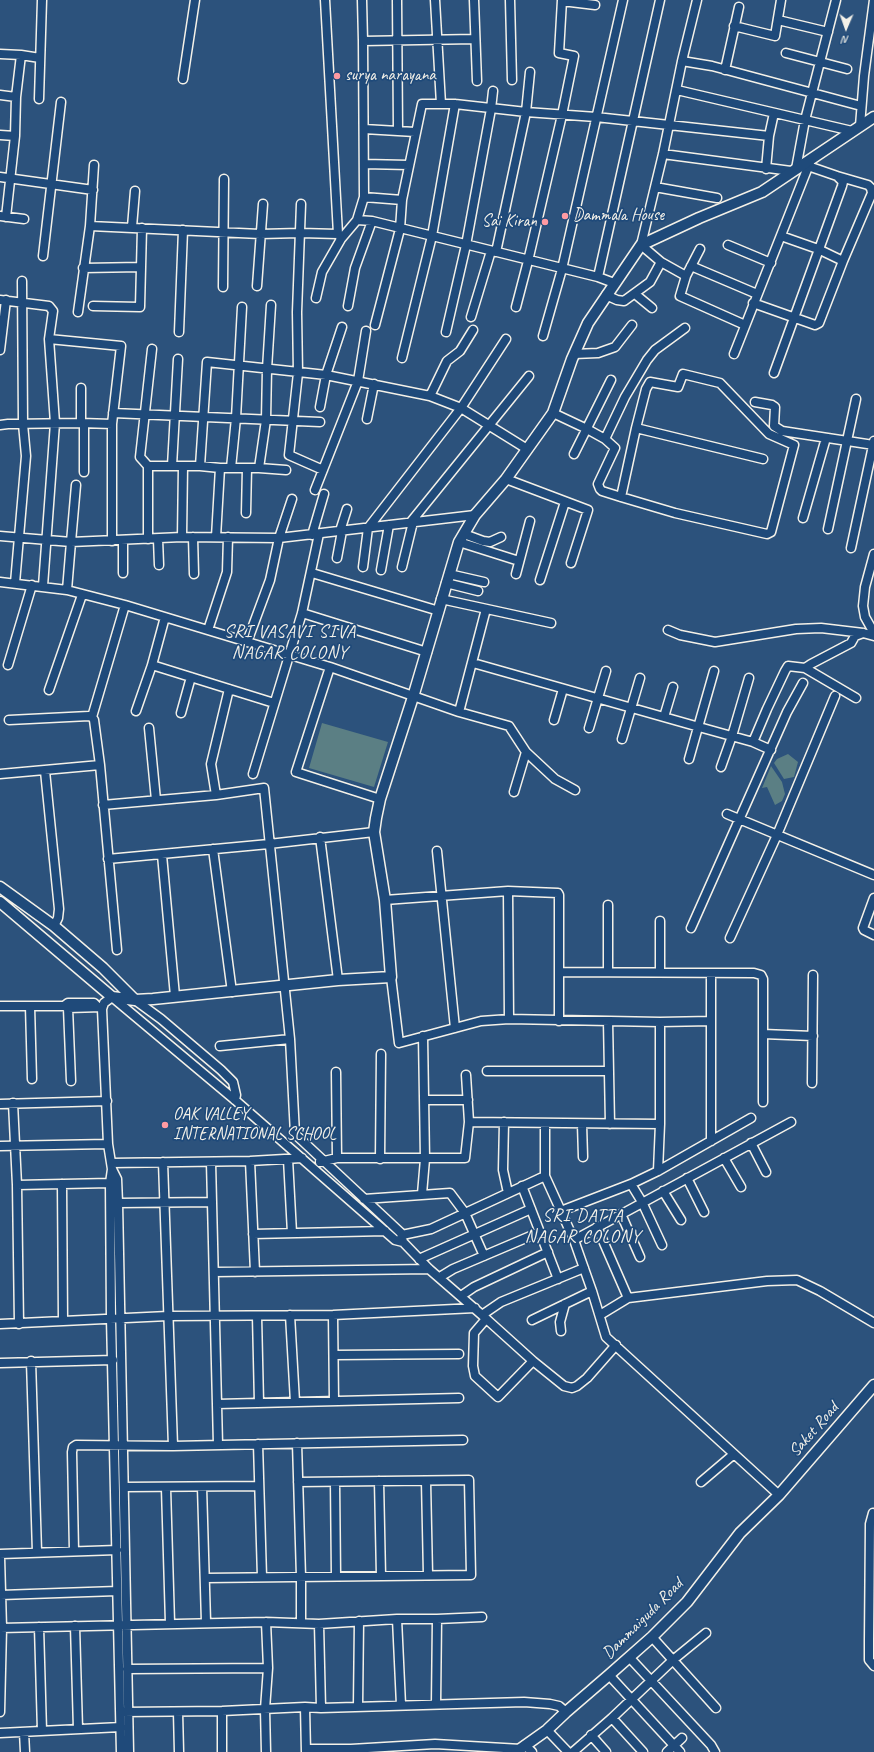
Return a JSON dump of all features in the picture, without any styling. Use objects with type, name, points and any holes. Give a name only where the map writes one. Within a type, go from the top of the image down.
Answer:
[{"type":"street","points":[[38,99],[42,0]]},
{"type":"street","points":[[184,79],[195,0]]},
{"type":"street","points":[[325,0],[340,237]]},
{"type":"street","points":[[316,298],[322,274],[340,237],[357,220],[364,197],[362,0]]},
{"type":"street","points":[[397,0],[398,131]]},
{"type":"street","points":[[435,0],[441,104]]},
{"type":"street","points":[[474,0],[477,81]]},
{"type":"street","points":[[510,0],[512,80]]},
{"type":"street","points":[[516,307],[562,115],[574,56],[559,53],[562,0],[594,5]]},
{"type":"street","points":[[543,336],[562,269],[623,0]]},
{"type":"street","points":[[598,277],[660,0]]},
{"type":"street","points":[[696,0],[663,154],[641,245],[614,282],[588,323],[572,360],[553,413],[506,479],[475,515],[461,538],[441,599],[439,611],[414,697],[380,799],[374,832],[385,900],[391,977],[399,1043],[481,1020],[510,1018],[559,1021],[711,1021]]},
{"type":"street","points":[[734,26],[775,36],[781,0]]},
{"type":"street","points":[[794,170],[805,120],[836,0]]},
{"type":"street","points":[[856,129],[861,106],[874,0]]},
{"type":"street","points":[[724,70],[739,6]]},
{"type":"street","points":[[778,20],[828,32]]},
{"type":"street","points":[[363,41],[397,42],[475,39]]},
{"type":"street","points":[[786,53],[847,69]]},
{"type":"street","points":[[0,54],[40,58]]},
{"type":"street","points":[[21,56],[16,97],[15,136],[10,178],[3,217],[24,219]]},
{"type":"street","points":[[682,61],[724,70],[861,106]]},
{"type":"street","points":[[471,317],[494,251],[526,112],[530,72]]},
{"type":"street","points":[[677,90],[805,120],[856,129]]},
{"type":"street","points":[[446,332],[466,245],[493,91]]},
{"type":"street","points":[[0,96],[16,97]]},
{"type":"street","points":[[44,256],[61,102]]},
{"type":"street","points":[[375,325],[400,229],[402,200],[422,104],[455,104],[491,109],[596,117],[769,136]]},
{"type":"street","points":[[402,358],[432,236],[455,104]]},
{"type":"street","points":[[766,169],[769,136],[774,113]]},
{"type":"street","points":[[641,245],[699,218],[762,192],[794,170],[810,162],[874,117]]},
{"type":"street","points":[[364,129],[415,132]]},
{"type":"street","points":[[0,135],[15,136]]},
{"type":"street","points":[[663,154],[766,169],[794,170]]},
{"type":"street","points":[[753,303],[818,325],[843,261],[873,193],[868,185],[837,176],[810,162]]},
{"type":"street","points":[[734,354],[810,162]]},
{"type":"street","points":[[364,164],[409,165]]},
{"type":"street","points":[[78,312],[90,226],[94,165]]},
{"type":"street","points":[[774,373],[842,186],[843,182],[837,176]]},
{"type":"street","points":[[0,177],[93,190]]},
{"type":"street","points":[[223,286],[224,179]]},
{"type":"street","points":[[655,187],[717,198]]},
{"type":"street","points":[[132,228],[136,191]]},
{"type":"street","points":[[364,197],[402,200]]},
{"type":"street","points":[[257,286],[263,204]]},
{"type":"street","points":[[301,204],[297,312],[298,373],[289,456],[323,470]]},
{"type":"street","points":[[357,220],[372,221],[614,282]]},
{"type":"street","points":[[348,306],[355,268],[372,221]]},
{"type":"street","points":[[90,226],[260,234],[300,233],[340,237]]},
{"type":"street","points":[[93,306],[140,307],[142,228]]},
{"type":"street","points":[[179,332],[183,230]]},
{"type":"street","points":[[781,236],[818,249],[843,261]]},
{"type":"street","points":[[641,245],[661,262],[686,276]]},
{"type":"street","points":[[728,245],[771,263]]},
{"type":"street","points":[[700,249],[686,276],[680,296],[745,325]]},
{"type":"street","points":[[606,295],[620,301],[624,301],[650,282],[661,262]]},
{"type":"street","points":[[691,266],[757,294]]},
{"type":"street","points":[[83,268],[141,268]]},
{"type":"street","points":[[15,583],[26,456],[23,424],[22,281]]},
{"type":"street","points":[[635,294],[652,308]]},
{"type":"street","points":[[0,350],[3,300],[49,306],[52,309],[49,339],[55,423],[43,586]]},
{"type":"street","points":[[260,468],[266,420],[267,369],[271,306]]},
{"type":"street","points":[[231,468],[236,418],[242,307]]},
{"type":"street","points":[[572,360],[615,347],[632,326]]},
{"type":"street","points":[[320,407],[326,375],[342,327]]},
{"type":"street","points":[[605,439],[625,397],[647,360],[655,350],[685,328]]},
{"type":"street","points":[[315,490],[358,381],[366,330]]},
{"type":"street","points":[[430,396],[447,361],[460,351],[473,330]]},
{"type":"street","points":[[49,339],[121,346],[112,424],[112,541]]},
{"type":"street","points":[[363,567],[368,528],[461,408],[506,339]]},
{"type":"street","points":[[148,540],[148,466],[140,457],[152,349]]},
{"type":"street","points":[[172,466],[178,360]]},
{"type":"street","points":[[200,466],[207,362],[326,375],[430,396],[461,408],[489,427],[527,449]]},
{"type":"street","points":[[553,413],[605,439],[615,448],[598,487],[602,491],[621,497],[675,513],[769,534],[795,447],[792,443],[769,434],[720,383],[683,374],[678,388],[650,382],[646,389],[636,428],[621,497]]},
{"type":"street","points":[[402,567],[412,523],[529,376]]},
{"type":"street","points":[[574,454],[611,380]]},
{"type":"street","points":[[367,419],[374,384]]},
{"type":"street","points":[[81,388],[84,472]]},
{"type":"street","points":[[828,529],[856,399]]},
{"type":"street","points":[[755,402],[772,404],[775,407],[774,426],[778,430],[874,444],[851,548]]},
{"type":"street","points":[[113,412],[320,422]]},
{"type":"street","points":[[0,425],[83,422],[112,424]]},
{"type":"street","points":[[636,428],[763,459]]},
{"type":"street","points":[[803,518],[826,438]]},
{"type":"street","points":[[148,466],[200,466],[286,470]]},
{"type":"street","points":[[182,538],[184,466]]},
{"type":"street","points":[[216,537],[220,468]]},
{"type":"street","points":[[246,513],[247,468]]},
{"type":"street","points":[[506,479],[588,510],[571,562]]},
{"type":"street","points":[[67,590],[76,485]]},
{"type":"street","points":[[253,774],[302,613],[312,573],[315,535],[324,494]]},
{"type":"street","points":[[247,642],[270,580],[279,538],[292,499]]},
{"type":"street","points":[[540,580],[565,502]]},
{"type":"street","points":[[337,558],[340,531],[347,509]]},
{"type":"street","points":[[0,536],[71,542],[193,537],[279,538],[315,535],[475,515]]},
{"type":"street","points":[[516,574],[530,521]]},
{"type":"street","points":[[381,570],[389,525]]},
{"type":"street","points":[[193,537],[194,574]]},
{"type":"street","points":[[208,630],[227,572],[228,537]]},
{"type":"street","points":[[461,538],[490,542],[501,537]]},
{"type":"street","points":[[461,538],[519,561]]},
{"type":"street","points":[[158,539],[159,565]]},
{"type":"street","points":[[123,541],[123,573]]},
{"type":"street","points":[[874,554],[865,587],[863,606],[865,617],[874,633]]},
{"type":"street","points":[[312,573],[439,611]]},
{"type":"street","points":[[448,579],[484,582]]},
{"type":"street","points":[[448,579],[478,591]]},
{"type":"street","points":[[0,582],[67,590],[125,605],[330,667],[459,712],[510,726],[526,752],[555,779],[575,790]]},
{"type":"street","points":[[8,665],[32,585]]},
{"type":"street","points":[[48,690],[82,595]]},
{"type":"street","points":[[441,599],[551,623]]},
{"type":"street","points":[[117,950],[100,765],[94,720],[92,717],[125,605]]},
{"type":"street","points":[[459,712],[486,609]]},
{"type":"street","points":[[302,613],[427,652]]},
{"type":"street","points":[[136,711],[152,665],[165,617]]},
{"type":"street","points":[[668,630],[680,635],[715,642],[796,629],[821,628],[863,633],[874,636]]},
{"type":"street","points":[[805,668],[851,643],[855,636],[863,633]]},
{"type":"street","points":[[473,663],[631,709],[753,742],[771,750]]},
{"type":"street","points":[[152,665],[274,703]]},
{"type":"street","points":[[753,742],[788,666],[805,668],[856,698]]},
{"type":"street","points":[[330,667],[296,772],[380,799]]},
{"type":"street","points":[[589,728],[606,671]]},
{"type":"street","points":[[689,759],[714,671]]},
{"type":"street","points":[[181,713],[191,677]]},
{"type":"street","points":[[622,739],[640,678]]},
{"type":"street","points":[[721,767],[749,678]]},
{"type":"street","points":[[691,928],[771,750],[803,683]]},
{"type":"street","points":[[664,717],[673,687]]},
{"type":"street","points":[[216,795],[211,764],[229,689]]},
{"type":"street","points":[[554,720],[563,689]]},
{"type":"street","points":[[730,938],[777,835],[835,696]]},
{"type":"street","points":[[9,720],[92,717]]},
{"type":"street","points":[[149,728],[156,800]]},
{"type":"street","points":[[514,792],[526,752]]},
{"type":"street","points":[[0,774],[100,765]]},
{"type":"street","points":[[45,771],[56,922]]},
{"type":"street","points":[[103,805],[216,795],[264,788],[290,1039],[294,1134],[317,1163],[358,1199],[401,1233],[402,1239],[429,1269],[440,1277],[533,1361],[564,1386],[572,1388],[577,1386],[616,1345]]},
{"type":"street","points":[[727,814],[740,818],[874,875]]},
{"type":"street","points":[[108,859],[162,855],[374,832]]},
{"type":"street","points":[[320,837],[338,980]]},
{"type":"street","points":[[213,849],[232,992]]},
{"type":"street","points":[[437,852],[455,1028]]},
{"type":"street","points":[[162,855],[174,996]]},
{"type":"street","points":[[0,887],[56,922],[135,1000],[162,1019],[229,1078],[233,1082],[236,1090],[235,1100]]},
{"type":"street","points":[[385,900],[508,891],[558,893],[560,972],[559,1021]]},
{"type":"street","points":[[508,891],[510,1018]]},
{"type":"street","points":[[874,898],[863,928],[874,935]]},
{"type":"street","points":[[0,902],[302,1158],[317,1163],[358,1199],[385,1231],[395,1240],[430,1229],[545,1176]]},
{"type":"street","points":[[608,905],[608,971]]},
{"type":"street","points":[[660,921],[660,972]]},
{"type":"street","points":[[560,972],[608,971],[754,973],[761,975],[763,979],[763,1102]]},
{"type":"street","points":[[711,973],[711,1141]]},
{"type":"street","points":[[812,1083],[813,975]]},
{"type":"street","points":[[129,1752],[124,1712],[122,1625],[124,1487],[119,1446],[113,1360],[111,1318],[111,1166],[108,1144],[107,1101],[100,1007],[112,997],[135,1000],[232,992],[338,980],[391,977]]},
{"type":"street","points":[[71,1081],[66,1007],[68,1003],[94,1003],[100,1007]]},
{"type":"street","points":[[0,1006],[66,1007]]},
{"type":"street","points":[[30,1006],[32,1079]]},
{"type":"street","points":[[608,1021],[610,1124]]},
{"type":"street","points":[[658,1171],[660,1124],[660,1022]]},
{"type":"street","points":[[763,1034],[813,1036]]},
{"type":"street","points":[[422,1194],[425,1159],[423,1036]]},
{"type":"street","points":[[220,1046],[290,1039]]},
{"type":"street","points":[[380,1159],[381,1054]]},
{"type":"street","points":[[487,1071],[609,1071]]},
{"type":"street","points":[[336,1072],[337,1158]]},
{"type":"street","points":[[317,1163],[337,1158],[465,1158],[470,1122],[466,1075]]},
{"type":"street","points":[[424,1100],[468,1100]]},
{"type":"street","points":[[0,1104],[107,1101]]},
{"type":"street","points":[[13,1103],[16,1145],[19,1324]]},
{"type":"street","points":[[561,1212],[631,1184],[658,1171],[751,1118]]},
{"type":"street","points":[[470,1122],[545,1124],[660,1124]]},
{"type":"street","points":[[504,1122],[503,1170],[508,1193]]},
{"type":"street","points":[[574,1240],[791,1122]]},
{"type":"street","points":[[545,1124],[545,1176],[574,1240],[606,1336],[779,1495]]},
{"type":"street","points":[[582,1124],[583,1157]]},
{"type":"street","points":[[751,1143],[766,1172]]},
{"type":"street","points":[[0,1146],[108,1144]]},
{"type":"street","points":[[111,1166],[163,1162],[250,1161],[302,1158]]},
{"type":"street","points":[[724,1158],[741,1187]]},
{"type":"street","points":[[288,1159],[292,1233]]},
{"type":"street","points":[[250,1161],[255,1272]]},
{"type":"street","points":[[163,1162],[173,1446]]},
{"type":"street","points":[[211,1162],[218,1445]]},
{"type":"street","points":[[111,1166],[117,1179],[121,1318],[116,1550],[117,1591],[127,1669],[124,1712],[121,1727],[121,1752]]},
{"type":"street","points":[[687,1178],[704,1212]]},
{"type":"street","points":[[17,1185],[110,1183]]},
{"type":"street","points":[[62,1184],[63,1321]]},
{"type":"street","points":[[631,1184],[642,1202],[662,1245]]},
{"type":"street","points":[[522,1186],[558,1279]]},
{"type":"street","points":[[663,1191],[681,1220]]},
{"type":"street","points":[[358,1199],[450,1193],[465,1213],[484,1256]]},
{"type":"street","points":[[118,1203],[212,1202]]},
{"type":"street","points":[[419,1259],[474,1233],[531,1209]]},
{"type":"street","points":[[621,1214],[640,1257]]},
{"type":"street","points":[[598,1227],[628,1298]]},
{"type":"street","points":[[253,1234],[385,1231]]},
{"type":"street","points":[[440,1277],[453,1269],[540,1232]]},
{"type":"street","points":[[461,1296],[474,1287],[548,1252]]},
{"type":"street","points":[[533,1361],[498,1397],[475,1376],[473,1366],[474,1333],[484,1317],[498,1305],[584,1268]]},
{"type":"street","points":[[214,1272],[429,1269]]},
{"type":"street","points":[[600,1315],[628,1298],[767,1281],[797,1280],[820,1291],[874,1323]]},
{"type":"street","points":[[532,1320],[592,1291]]},
{"type":"street","points":[[561,1331],[560,1322],[565,1304]]},
{"type":"street","points":[[0,1324],[168,1316],[333,1315],[475,1308]]},
{"type":"street","points":[[290,1315],[295,1402]]},
{"type":"street","points":[[333,1315],[334,1401]]},
{"type":"street","points":[[257,1316],[259,1403]]},
{"type":"street","points":[[334,1354],[459,1354]]},
{"type":"street","points":[[0,1363],[113,1360]]},
{"type":"street","points":[[31,1361],[36,1552]]},
{"type":"street","name":"Saket Road","points":[[779,1495],[874,1385]]},
{"type":"street","points":[[217,1404],[460,1398]]},
{"type":"street","points":[[74,1551],[72,1446],[173,1446],[463,1440]]},
{"type":"street","points":[[258,1444],[262,1577]]},
{"type":"street","points":[[297,1444],[301,1623]]},
{"type":"street","points":[[701,1482],[734,1454]]},
{"type":"street","points":[[426,1480],[428,1576]]},
{"type":"street","points":[[205,1578],[471,1575],[469,1480],[298,1482]]},
{"type":"street","points":[[379,1481],[381,1576]]},
{"type":"street","points":[[335,1482],[336,1576]]},
{"type":"street","points":[[124,1487],[166,1488],[259,1486]]},
{"type":"street","points":[[202,1487],[206,1622]]},
{"type":"street","points":[[166,1488],[170,1624]]},
{"type":"street","name":"Dammaiguda Road","points":[[523,1749],[547,1730],[652,1637],[687,1602],[740,1533],[779,1495]]},
{"type":"street","points":[[874,1513],[870,1524],[872,1617],[869,1660],[874,1666]]},
{"type":"street","points":[[0,1712],[0,1555],[36,1552],[116,1550]]},
{"type":"street","points":[[1,1595],[117,1591]]},
{"type":"street","points":[[1,1628],[206,1622],[319,1624],[397,1619],[482,1618]]},
{"type":"street","points":[[397,1619],[401,1705]]},
{"type":"street","points":[[436,1704],[437,1619]]},
{"type":"street","points":[[358,1706],[359,1621]]},
{"type":"street","points":[[266,1622],[268,1668],[265,1709],[266,1752]]},
{"type":"street","points":[[319,1624],[320,1708]]},
{"type":"street","points":[[75,1626],[78,1729]]},
{"type":"street","points":[[39,1627],[42,1731]]},
{"type":"street","points":[[573,1752],[612,1718],[673,1660],[706,1633]]},
{"type":"street","points":[[652,1637],[716,1708]]},
{"type":"street","points":[[629,1658],[711,1745],[714,1752]]},
{"type":"street","points":[[127,1669],[268,1668]]},
{"type":"street","points":[[609,1675],[677,1749]]},
{"type":"street","points":[[124,1712],[222,1711],[305,1707],[320,1708],[539,1702],[559,1706],[566,1712]]},
{"type":"street","points":[[305,1707],[306,1750],[435,1748],[523,1749]]},
{"type":"street","points":[[222,1711],[222,1752]]},
{"type":"street","points":[[178,1712],[179,1752]]},
{"type":"street","points":[[612,1718],[643,1752]]},
{"type":"street","points":[[0,1733],[121,1727]]},
{"type":"street","points":[[547,1730],[568,1752]]},
{"type":"street","points":[[24,1732],[25,1752]]},
{"type":"street","points":[[591,1735],[606,1752]]},
{"type":"street","points":[[667,1752],[677,1749],[682,1738]]},
{"type":"green space","points":[[322,723],[388,742],[374,787],[309,768]]},
{"type":"green space","points":[[788,754],[798,762],[794,777],[784,779],[774,763],[777,759]]},
{"type":"green space","points":[[771,766],[782,782],[785,794],[782,801],[775,805],[767,787],[762,788]]},
{"type":"place","name":"surya narayana","points":[[337,76]]},
{"type":"place","name":"Dammala House","points":[[565,216]]},
{"type":"place","name":"Sai Kiran","points":[[545,222]]},
{"type":"place","name":"OAK VALLEY INTERNATIONAL SCHOOL","points":[[165,1125]]},
{"type":"district","name":"SRI VASAVI SIVA NAGAR COLONY","points":[[290,642]]},
{"type":"district","name":"SRI DATTA NAGAR COLONY","points":[[583,1226]]}]
